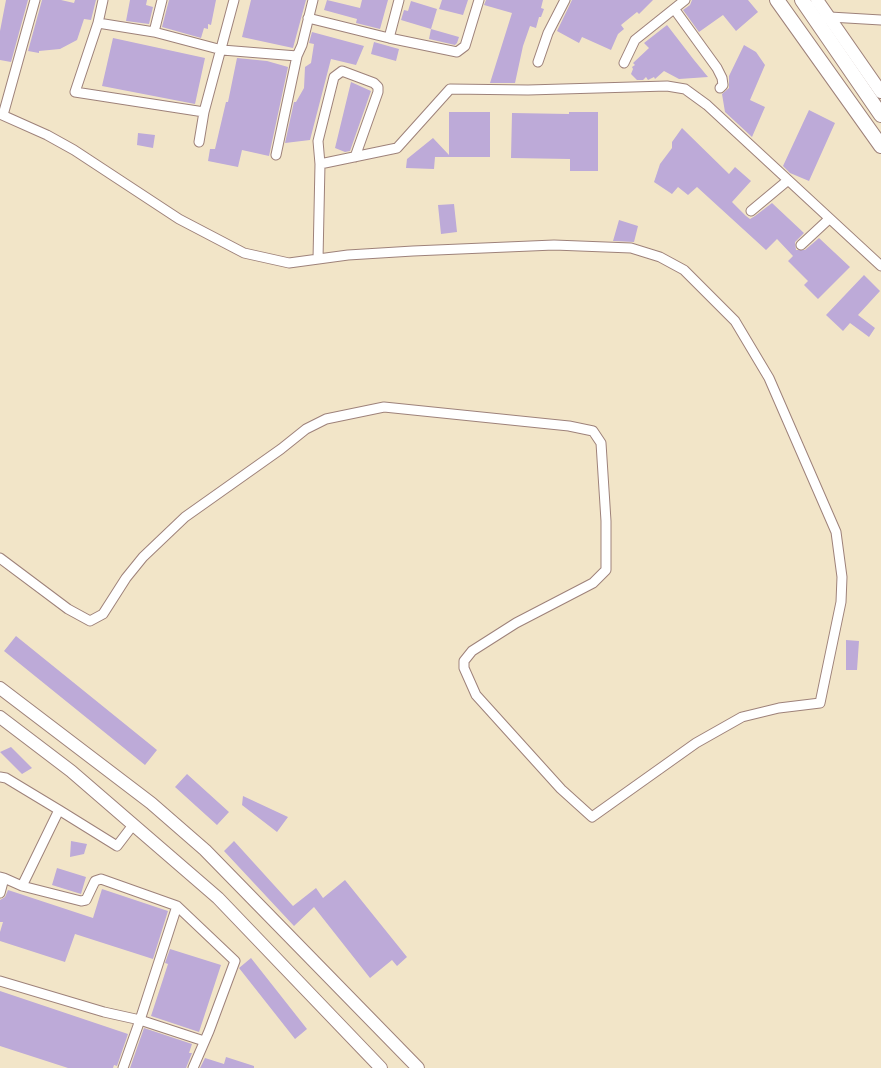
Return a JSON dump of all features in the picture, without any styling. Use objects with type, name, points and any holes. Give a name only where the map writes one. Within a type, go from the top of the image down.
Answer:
[{"type":"main road","points":[[777,0],[881,146]]},
{"type":"main road","points":[[802,0],[823,19],[880,113]]},
{"type":"street","points":[[0,558],[68,609],[90,621],[103,614],[126,578],[143,557],[185,517],[306,429],[326,419],[384,407],[569,426],[593,431],[601,442],[606,521],[606,570],[593,583],[516,623],[472,651],[464,661],[464,668],[476,695],[561,789],[592,817],[696,743],[742,717],[779,708],[820,703],[841,602],[842,577],[836,532],[769,378],[735,321],[684,270],[660,257],[631,248],[554,245],[391,252],[289,263],[244,253],[178,219],[74,150],[2,114],[35,0]]},
{"type":"street","points":[[103,0],[98,23],[75,92],[204,112]]},
{"type":"street","points":[[154,32],[162,0]]},
{"type":"street","points":[[199,142],[204,112],[234,0]]},
{"type":"street","points":[[276,155],[297,56],[313,0]]},
{"type":"street","points":[[389,38],[399,0]]},
{"type":"street","points":[[309,18],[457,52],[465,46],[479,0]]},
{"type":"street","points":[[538,62],[548,33],[566,0]]},
{"type":"street","points":[[624,63],[635,40],[685,0]]},
{"type":"street","points":[[817,0],[823,19],[881,92]]},
{"type":"street","points":[[675,10],[717,68],[722,78],[723,85],[720,88]]},
{"type":"street","points":[[823,19],[881,20]]},
{"type":"street","points":[[98,23],[154,32],[222,50],[297,56]]},
{"type":"street","points":[[318,259],[320,164],[318,141],[334,77],[342,71],[374,83],[378,87],[355,157]]},
{"type":"street","points":[[320,164],[397,148],[450,89],[528,90],[667,86],[685,89],[707,105],[881,266]]},
{"type":"street","points":[[751,211],[787,181]]},
{"type":"street","points":[[801,245],[829,219]]},
{"type":"street","points":[[0,688],[151,803],[205,850],[418,1068]]},
{"type":"street","points":[[0,717],[71,771],[218,898],[381,1068]]},
{"type":"street","points":[[0,777],[6,778],[117,846],[134,825]]},
{"type":"street","points":[[22,886],[59,810]]},
{"type":"street","points":[[0,893],[2,877],[22,886],[81,902],[89,896],[95,881],[101,879],[177,906],[234,961],[194,1068]]},
{"type":"street","points":[[123,1068],[177,906]]},
{"type":"street","points":[[0,981],[104,1012],[140,1020],[204,1041]]},
{"type":"building","points":[[6,0],[28,0],[11,62],[0,60],[0,31]]},
{"type":"building","points":[[42,0],[74,3],[75,0],[96,0],[91,20],[84,19],[77,40],[60,49],[39,51],[39,53],[28,51]]},
{"type":"building","points":[[130,0],[147,0],[146,5],[153,7],[149,24],[126,21]]},
{"type":"building","points":[[169,0],[216,0],[211,25],[208,24],[208,29],[204,28],[201,38],[162,27]]},
{"type":"building","points":[[251,0],[306,0],[293,48],[242,37]]},
{"type":"building","points":[[327,0],[360,8],[362,0],[388,0],[380,29],[356,23],[357,19],[324,10]]},
{"type":"building","points":[[442,0],[468,0],[463,15],[439,9]]},
{"type":"building","points":[[486,0],[543,0],[541,8],[544,9],[541,17],[539,17],[536,28],[530,26],[523,46],[515,83],[490,83],[512,13],[484,5]]},
{"type":"building","points":[[572,0],[653,0],[639,14],[637,12],[621,25],[624,29],[618,34],[611,50],[582,37],[579,43],[557,31]]},
{"type":"building","points":[[692,0],[748,0],[758,12],[736,31],[723,15],[699,32],[683,10],[690,5]]},
{"type":"building","points":[[411,1],[437,9],[431,29],[401,20],[404,10],[408,11]]},
{"type":"building","points":[[667,25],[708,77],[679,79],[664,71],[655,79],[654,77],[648,80],[646,77],[643,80],[637,80],[631,74],[632,67],[635,65],[633,63],[649,48],[644,43]]},
{"type":"building","points":[[431,29],[459,37],[457,43],[455,45],[429,39]]},
{"type":"building","points":[[312,32],[364,46],[356,65],[331,59],[310,140],[285,143],[294,102],[304,88],[305,67],[311,63],[314,44],[309,43]]},
{"type":"building","points":[[113,38],[205,58],[195,104],[102,86]]},
{"type":"building","points":[[374,42],[399,49],[396,61],[371,54]]},
{"type":"building","points":[[744,45],[756,52],[765,65],[750,100],[765,107],[752,137],[725,112],[722,94],[729,88],[729,76]]},
{"type":"building","points":[[237,58],[267,61],[288,67],[269,156],[242,150],[238,167],[208,161],[210,149],[215,149]]},
{"type":"building","points":[[351,82],[371,91],[350,151],[345,152],[335,148]]},
{"type":"building","points":[[809,110],[835,123],[809,181],[790,173],[783,166]]},
{"type":"building","points":[[449,112],[490,112],[490,157],[435,157],[434,169],[406,168],[407,159],[433,138],[449,155]]},
{"type":"building","points":[[569,112],[598,112],[598,171],[570,171],[570,159],[511,158],[512,113],[569,114]]},
{"type":"building","points":[[682,128],[729,174],[735,167],[751,181],[732,202],[746,216],[750,219],[772,203],[804,233],[795,242],[796,250],[805,250],[819,238],[850,267],[818,299],[804,285],[808,281],[788,261],[793,256],[777,239],[766,250],[697,187],[688,195],[678,187],[672,194],[654,182],[660,164],[672,148],[672,142]]},
{"type":"building","points":[[138,133],[155,135],[153,148],[137,145]]},
{"type":"building","points":[[454,204],[457,232],[441,234],[438,205]]},
{"type":"building","points":[[619,220],[638,226],[634,242],[613,241]]},
{"type":"building","points":[[864,275],[880,291],[858,315],[875,328],[869,337],[850,323],[843,331],[826,315]]},
{"type":"building","points":[[16,636],[157,750],[145,765],[4,651]]},
{"type":"building","points":[[846,640],[859,641],[857,670],[846,670]]},
{"type":"building","points":[[11,747],[32,768],[22,774],[0,752]]},
{"type":"building","points":[[187,774],[229,812],[217,825],[175,787]]},
{"type":"building","points":[[243,796],[288,817],[277,832],[242,805]]},
{"type":"building","points":[[71,841],[87,844],[84,854],[70,857]]},
{"type":"building","points":[[234,841],[293,906],[316,888],[323,898],[345,880],[407,957],[397,966],[392,960],[370,978],[314,907],[294,926],[224,851]]},
{"type":"building","points":[[57,868],[86,877],[81,894],[52,885]]},
{"type":"building","points":[[102,889],[168,911],[153,959],[75,934],[65,962],[0,941],[3,922],[0,922],[0,900],[5,897],[8,890],[93,918]]},
{"type":"building","points":[[170,949],[221,965],[199,1032],[151,1016],[168,964],[165,963]]},
{"type":"building","points":[[251,958],[307,1029],[295,1039],[239,968]]},
{"type":"building","points":[[0,991],[128,1034],[117,1066],[114,1065],[113,1068],[68,1068],[0,1046]]},
{"type":"building","points":[[144,1028],[192,1044],[189,1053],[192,1053],[186,1068],[130,1068]]},
{"type":"building","points":[[226,1057],[254,1066],[254,1068],[200,1068],[205,1058],[224,1064]]}]
